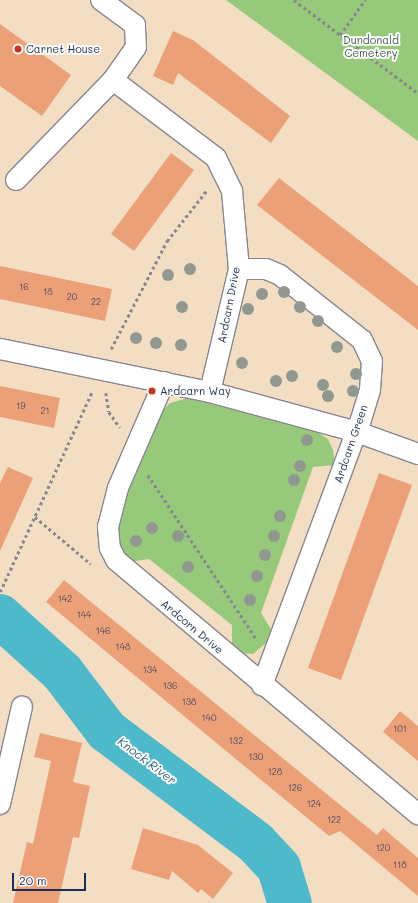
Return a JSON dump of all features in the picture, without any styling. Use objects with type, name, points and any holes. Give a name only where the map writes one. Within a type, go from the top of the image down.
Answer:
[{"type":"street","points":[[16,180],[113,80],[136,47],[135,25],[101,0]]},
{"type":"street","name":"Ardcarn Drive","points":[[113,80],[216,158],[232,191],[239,269],[210,392]]},
{"type":"street","name":"Ardcarn Green","points":[[239,269],[266,269],[280,275],[362,340],[372,361],[370,390],[357,432],[262,685]]},
{"type":"street","points":[[0,349],[102,367],[210,392],[357,432],[418,454]]},
{"type":"street","name":"Ardcorn Drive","points":[[164,382],[118,488],[108,527],[110,548],[126,572],[418,814]]},
{"type":"street","points":[[0,800],[22,706]]},
{"type":"path","points":[[294,0],[418,93]]},
{"type":"path","points":[[340,35],[365,0]]},
{"type":"path","points":[[0,592],[102,367],[167,241],[222,171]]},
{"type":"path","points":[[102,367],[109,412],[134,449],[150,478],[258,642]]},
{"type":"path","points":[[35,517],[98,569],[126,572]]},
{"type":"green space","name":"Dundonald Cemetery","points":[[226,0],[418,0],[418,141]]},
{"type":"green space","points":[[188,398],[317,432],[328,439],[333,450],[335,465],[313,467],[261,613],[271,629],[267,642],[253,654],[237,653],[232,644],[232,625],[149,559],[129,562],[116,539],[115,517],[160,413],[170,403]]},
{"type":"building","name":"Carnet House","points":[[0,24],[71,75],[42,116],[0,86]]},
{"type":"building","points":[[173,31],[193,40],[290,116],[271,143],[178,73],[173,85],[153,76]]},
{"type":"building","points":[[171,153],[194,170],[134,251],[111,234]]},
{"type":"building","points":[[279,178],[418,286],[418,330],[257,205]]},
{"type":"building","points":[[0,266],[112,289],[105,321],[0,299]]},
{"type":"building","points":[[0,386],[60,398],[54,428],[0,417]]},
{"type":"building","points":[[8,467],[33,478],[0,551],[0,483]]},
{"type":"building","points":[[379,473],[412,485],[341,680],[308,668]]},
{"type":"building","points":[[64,580],[377,835],[383,828],[418,858],[418,896],[340,831],[329,836],[46,602]]},
{"type":"building","points":[[400,711],[418,726],[418,761],[383,732]]},
{"type":"building","points":[[40,733],[82,743],[73,782],[90,786],[79,838],[73,837],[58,903],[13,903],[27,842],[33,844],[51,761],[34,757]]},
{"type":"building","points":[[143,828],[198,845],[233,873],[213,899],[201,889],[198,893],[172,871],[169,880],[131,869]]},
{"type":"waterway","name":"Knock River","points":[[0,616],[62,672],[107,731],[256,843],[279,868],[290,903]]},
{"type":"place","name":"Carnet House","points":[[18,49]]},
{"type":"place","name":"Ardcarn Way","points":[[152,391]]}]
